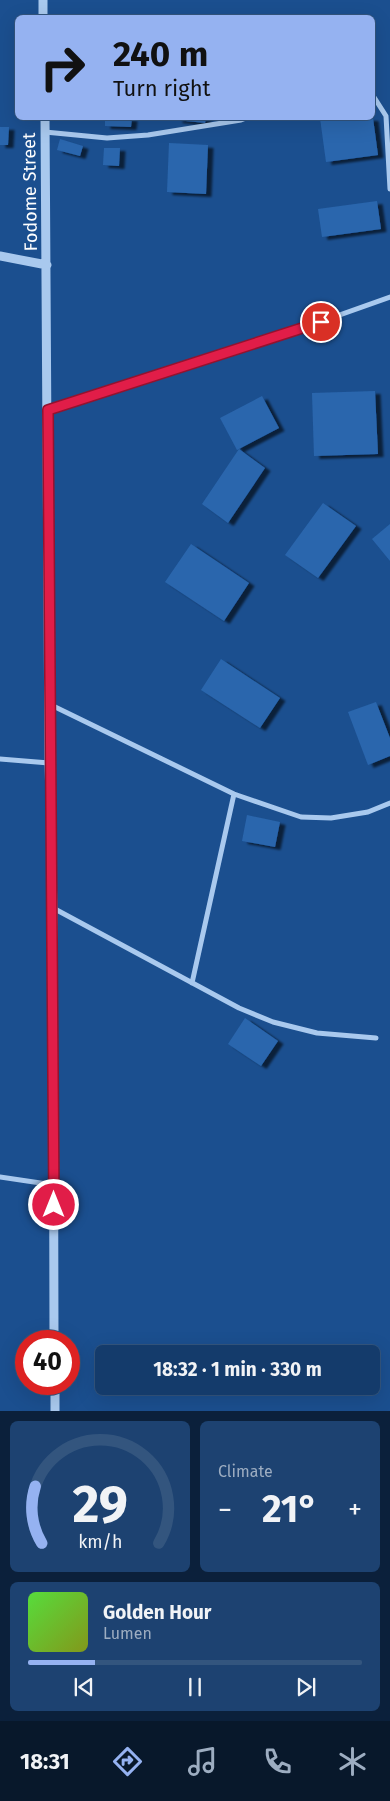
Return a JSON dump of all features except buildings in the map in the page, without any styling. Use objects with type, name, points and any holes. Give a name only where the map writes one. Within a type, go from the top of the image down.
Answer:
[{"type":"street","points":[[42,0],[43,15]]},
{"type":"street","points":[[375,99],[386,116],[390,189]]},
{"type":"street","name":"Fodome Street","points":[[45,120],[54,1330]]},
{"type":"street","points":[[45,132],[107,138],[148,135],[241,120]]},
{"type":"street","points":[[0,256],[47,265]]},
{"type":"street","points":[[48,410],[286,334],[390,298]]},
{"type":"street","points":[[49,704],[234,794],[301,817],[331,818],[368,812],[390,804]]},
{"type":"street","points":[[0,759],[49,763]]},
{"type":"street","points":[[192,983],[234,794]]},
{"type":"street","points":[[52,908],[239,1008],[273,1022],[317,1033],[376,1038]]},
{"type":"street","points":[[0,1178],[54,1185]]},
{"type":"street","points":[[55,1395],[55,1411]]},
{"type":"route","points":[[54,1205],[49,763],[48,410],[321,322]]}]
